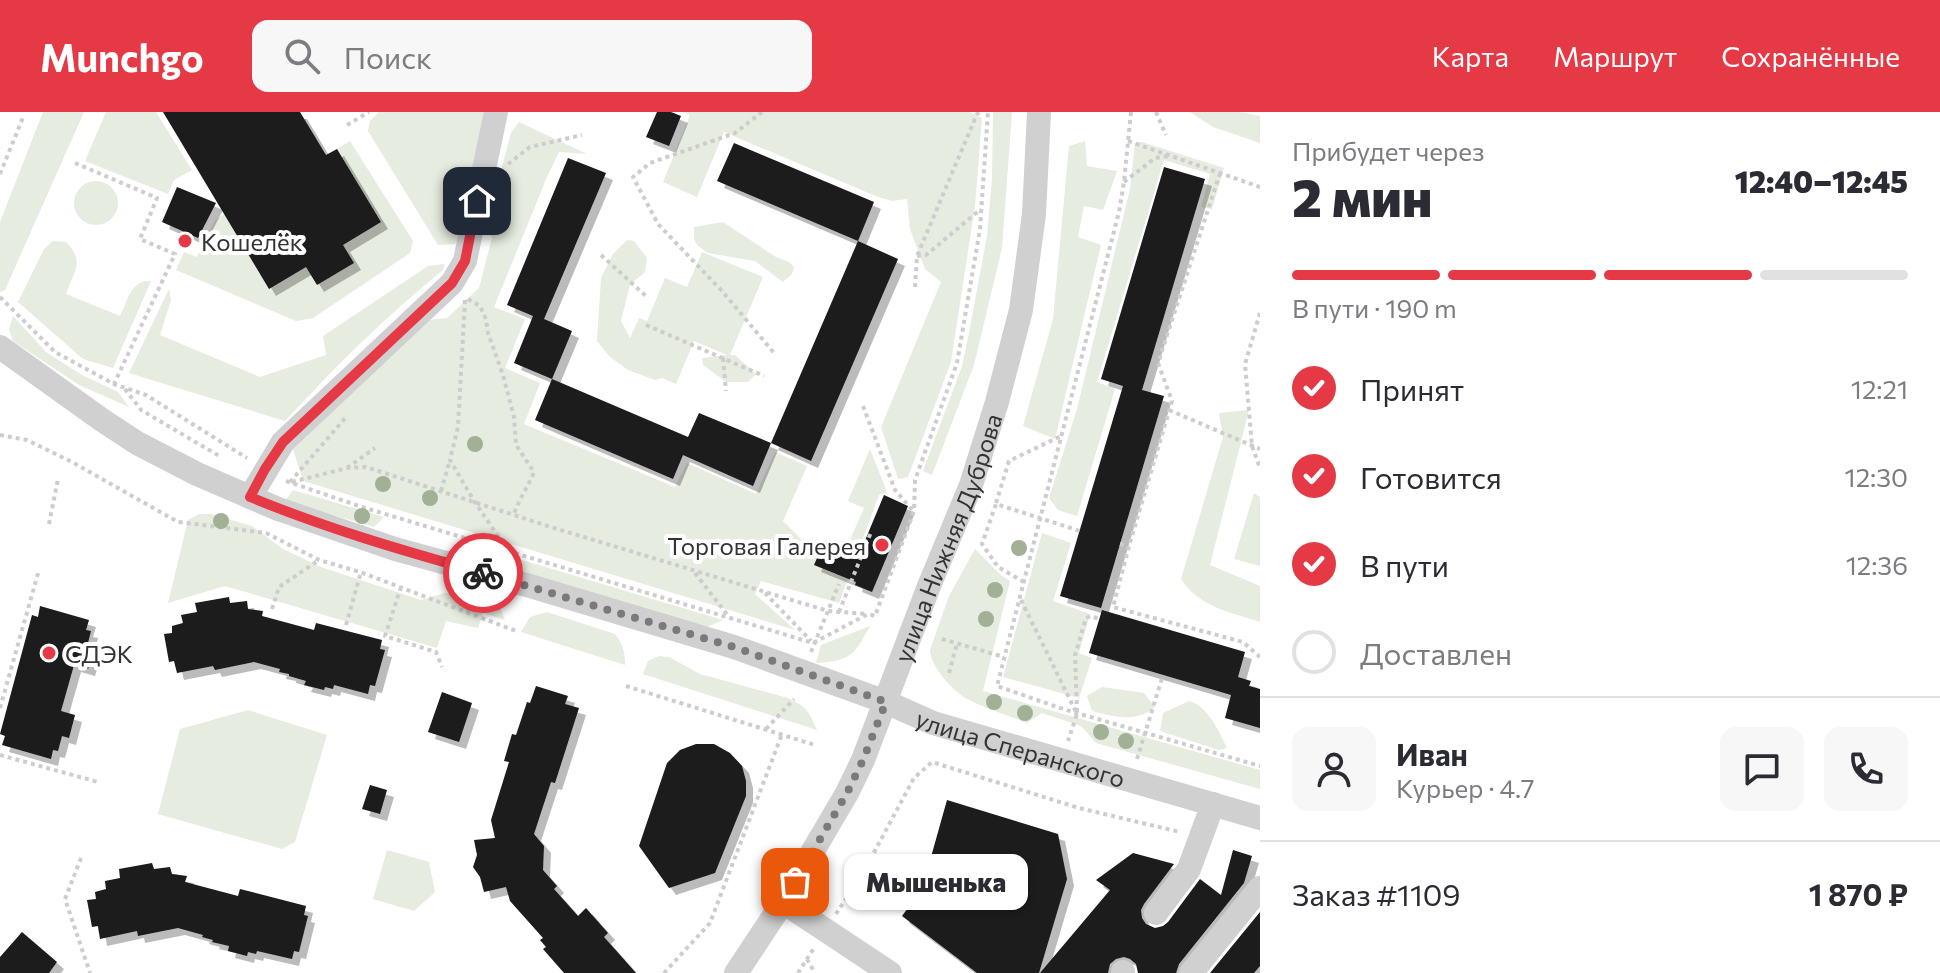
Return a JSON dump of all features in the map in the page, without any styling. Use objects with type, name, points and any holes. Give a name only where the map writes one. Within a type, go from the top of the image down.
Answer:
[{"type":"street","points":[[250,497],[265,469],[292,432],[452,283],[465,261],[496,112]]},
{"type":"street","name":"улица Нижняя Дуброва","points":[[736,973],[783,902],[863,760],[971,485],[1021,310],[1034,214],[1039,112]]},
{"type":"street","name":"улица Сперанского","points":[[0,347],[137,443],[197,474],[278,509],[395,549],[734,647],[886,702],[933,723],[1260,818]]},
{"type":"street","points":[[1156,913],[1189,869],[1213,804]]},
{"type":"street","points":[[1191,973],[1260,888]]},
{"type":"street","points":[[783,902],[890,973]]},
{"type":"path","points":[[347,125],[369,112]]},
{"type":"path","points":[[762,112],[735,133],[650,163],[633,177],[658,224],[722,291],[774,353]]},
{"type":"path","points":[[915,287],[917,256],[977,114],[981,112]]},
{"type":"path","points":[[289,483],[347,468],[366,467],[828,611],[875,616],[914,511],[915,480],[957,363],[980,229],[988,112]]},
{"type":"path","points":[[1131,112],[1119,212],[997,686],[1077,714],[1260,766]]},
{"type":"path","points":[[1156,112],[1166,135]]},
{"type":"path","points":[[0,174],[24,115]]},
{"type":"path","points":[[500,171],[530,147],[582,135]]},
{"type":"path","points":[[1128,141],[1260,187]]},
{"type":"path","points":[[1124,182],[1155,158],[1171,156]]},
{"type":"path","points":[[75,163],[157,198],[140,239],[175,254],[114,384]]},
{"type":"path","points":[[1220,173],[1158,363],[1172,401],[1113,607],[1243,642],[1260,657]]},
{"type":"path","points":[[917,256],[926,255],[981,209]]},
{"type":"path","points":[[601,255],[647,297]]},
{"type":"path","points":[[0,297],[55,352],[114,384],[146,395],[289,483],[813,643],[868,614]]},
{"type":"path","points":[[441,491],[458,427],[466,297],[480,306],[486,319],[514,417],[516,445],[534,472],[529,486],[518,500],[514,514]]},
{"type":"path","points":[[1260,313],[1245,364],[1252,446],[1260,468]]},
{"type":"path","points":[[646,325],[764,376]]},
{"type":"path","points":[[723,358],[726,391]]},
{"type":"path","points":[[124,387],[141,410],[226,460]]},
{"type":"path","points":[[863,406],[895,490],[914,511]]},
{"type":"path","points":[[1169,410],[1260,449]]},
{"type":"path","points":[[0,435],[27,440],[178,522],[266,533],[319,560],[361,572],[516,631]]},
{"type":"path","points":[[1024,582],[998,567],[982,544],[1009,461],[1061,436]]},
{"type":"path","points":[[204,447],[214,437]]},
{"type":"path","points":[[347,468],[375,448]]},
{"type":"path","points":[[450,460],[509,551]]},
{"type":"path","points":[[49,524],[58,479]]},
{"type":"path","points":[[996,504],[1080,531]]},
{"type":"path","points":[[839,612],[871,532]]},
{"type":"path","points":[[1120,544],[1129,546]]},
{"type":"path","points":[[272,609],[279,587],[319,560]]},
{"type":"path","points":[[0,708],[39,570]]},
{"type":"path","points":[[693,571],[729,617]]},
{"type":"path","points":[[346,625],[361,572]]},
{"type":"path","points":[[813,643],[839,584]]},
{"type":"path","points":[[401,587],[385,636],[436,652],[442,667]]},
{"type":"path","points":[[765,592],[813,643]]},
{"type":"path","points":[[1020,598],[1077,714]]},
{"type":"path","points":[[1060,760],[1077,714],[1075,655],[1086,618],[1099,619]]},
{"type":"path","points":[[942,639],[1004,657]]},
{"type":"path","points":[[949,673],[957,643]]},
{"type":"path","points":[[1130,780],[1163,675]]},
{"type":"path","points":[[626,686],[815,745]]},
{"type":"path","points":[[766,729],[794,699]]},
{"type":"path","points":[[664,973],[710,923],[782,734]]},
{"type":"path","points":[[0,755],[98,782]]},
{"type":"path","points":[[798,973],[864,871],[914,778],[932,762],[1079,808],[1201,837]]},
{"type":"path","points":[[81,858],[65,899],[90,973]]},
{"type":"path","points":[[807,959],[815,973]]},
{"type":"shaded area","points":[[43,112],[84,112],[5,290],[0,292],[0,222]]},
{"type":"shaded area","points":[[106,112],[156,112],[192,170],[174,180],[168,194],[85,161]]},
{"type":"shaded area","points":[[379,112],[484,112],[460,238],[455,244],[438,245],[368,131],[370,121]]},
{"type":"shaded area","points":[[683,112],[969,112],[982,118],[975,206],[951,362],[908,477],[898,479],[881,427],[941,282],[925,269],[910,229],[907,199],[892,201],[878,197],[724,132],[697,197],[663,182],[690,115]]},
{"type":"shaded area","points":[[993,112],[1012,112],[1002,248],[974,365],[932,475],[923,471],[962,366],[987,236]]},
{"type":"shaded area","points":[[1190,112],[1239,112],[1260,116],[1260,143],[1213,127]]},
{"type":"shaded area","points":[[519,122],[587,154],[559,152],[494,307],[525,319],[505,368],[540,383],[524,424],[675,487],[687,463],[756,494],[775,452],[807,466],[783,521],[804,542],[825,540],[815,565],[835,574],[864,508],[848,501],[870,449],[887,492],[879,495],[839,603],[761,581],[755,594],[795,630],[303,481],[293,449],[428,320],[447,318],[479,288],[492,238],[486,227],[511,133]]},
{"type":"shaded area","points":[[350,141],[413,241],[410,253],[313,318],[296,321],[176,270],[184,252],[197,257],[215,220],[224,214],[306,267],[317,285],[354,263],[343,245],[381,222],[337,149]]},
{"type":"shaded area","points":[[1085,141],[1087,166],[1117,171],[1103,210],[1084,206],[1078,237],[1101,245],[1055,439],[1023,426],[1053,319],[1069,146]]},
{"type":"shaded area","points":[[1142,142],[1224,168],[1212,209],[1201,207],[1210,174],[1164,160],[1097,382],[1115,389],[1077,516],[1058,510],[1049,498],[1077,409],[1130,189],[1135,143]]},
{"type":"shaded area","points":[[96,181],[112,187],[118,203],[112,219],[96,225],[80,219],[74,203],[80,187]]},
{"type":"shaded area","points":[[723,222],[776,257],[789,262],[794,267],[792,274],[783,282],[755,261],[708,253],[697,245],[694,227]]},
{"type":"shaded area","points":[[627,240],[634,241],[647,258],[645,272],[630,285],[621,321],[630,338],[639,318],[647,321],[665,278],[687,287],[702,252],[763,277],[730,355],[735,355],[756,374],[748,382],[726,382],[703,365],[702,358],[727,355],[694,341],[676,384],[628,370],[610,357],[597,341],[601,278],[613,254]]},
{"type":"shaded area","points":[[53,241],[66,242],[77,261],[66,294],[120,316],[135,287],[151,281],[113,368],[83,359],[18,302],[44,249]]},
{"type":"shaded area","points":[[445,264],[443,270],[361,342],[285,421],[129,373],[169,289],[171,300],[160,335],[260,377],[326,355],[323,336],[428,266]]},
{"type":"shaded area","points":[[13,316],[46,352],[82,375],[118,392],[129,407],[79,385],[13,341],[9,329]]},
{"type":"shaded area","points":[[1249,410],[1210,565],[1260,586],[1260,622],[1206,602],[1181,579],[1223,437],[1219,413]]},
{"type":"shaded area","points":[[293,490],[384,517],[374,527],[285,501]]},
{"type":"shaded area","points":[[1254,493],[1260,497],[1260,566],[1234,559]]},
{"type":"shaded area","points":[[199,514],[211,514],[252,526],[283,549],[321,567],[421,600],[445,593],[485,597],[498,602],[505,620],[483,613],[478,628],[446,621],[437,648],[225,586],[168,603],[188,520]]},
{"type":"shaded area","points":[[1042,533],[1071,543],[1053,601],[1090,614],[1079,653],[1092,658],[1079,698],[1003,677]]},
{"type":"shaded area","points":[[475,546],[723,620],[705,628],[478,560]]},
{"type":"shaded area","points":[[975,549],[1010,581],[983,691],[1260,770],[1260,789],[1096,743],[1081,726],[1042,713],[1027,723],[974,703],[955,690],[938,670],[930,650],[949,596]]},
{"type":"shaded area","points":[[547,612],[615,634],[623,648],[625,665],[521,632],[530,617]]},
{"type":"shaded area","points":[[870,626],[850,655],[816,663],[821,645]]},
{"type":"shaded area","points":[[659,656],[669,657],[700,674],[788,698],[807,710],[817,730],[643,674],[648,661]]},
{"type":"shaded area","points":[[1102,687],[1144,693],[1155,707],[1133,717],[1116,717],[1092,711],[1087,696]]},
{"type":"shaded area","points":[[1189,701],[1207,713],[1227,748],[1219,750],[1160,731],[1163,713]]},
{"type":"shaded area","points":[[248,710],[327,735],[295,842],[282,849],[158,814],[180,729]]},
{"type":"shaded area","points":[[387,850],[429,862],[435,892],[414,911],[373,899]]},
{"type":"building","points":[[163,112],[300,112],[326,155],[337,149],[381,222],[343,245],[354,263],[317,285],[306,267],[269,289]]},
{"type":"building","points":[[657,112],[681,116],[669,146],[646,137]]},
{"type":"building","points":[[734,143],[874,202],[858,241],[717,181]]},
{"type":"building","points":[[568,158],[606,173],[544,319],[572,331],[552,379],[514,363],[533,316],[507,305]]},
{"type":"building","points":[[1164,167],[1205,179],[1142,390],[1164,396],[1101,608],[1060,596],[1123,386],[1101,379]]},
{"type":"building","points":[[177,187],[216,203],[198,238],[162,222]]},
{"type":"building","points":[[858,241],[898,259],[811,461],[771,443]]},
{"type":"building","points":[[552,379],[688,437],[699,413],[771,443],[753,486],[683,455],[673,479],[535,420]]},
{"type":"building","points":[[884,495],[908,506],[872,592],[814,565],[825,540],[859,555]]},
{"type":"building","points":[[229,597],[230,603],[247,601],[248,609],[263,611],[262,616],[314,630],[316,623],[382,640],[380,649],[385,650],[375,686],[370,685],[368,694],[334,685],[333,689],[325,687],[324,690],[304,685],[306,681],[279,672],[280,669],[254,662],[215,670],[213,666],[177,673],[174,661],[169,662],[164,634],[172,633],[172,626],[183,623],[181,615],[197,612],[195,603]]},
{"type":"building","points":[[40,606],[89,620],[86,630],[91,631],[87,647],[94,649],[88,669],[74,665],[61,711],[75,715],[69,738],[62,736],[58,751],[53,750],[51,759],[2,745],[5,736],[0,734],[32,615],[38,617]]},
{"type":"building","points":[[1102,610],[1245,652],[1238,677],[1251,681],[1249,686],[1260,689],[1260,728],[1225,718],[1231,695],[1089,653]]},
{"type":"building","points":[[536,686],[568,696],[565,704],[579,708],[555,783],[551,782],[534,834],[544,846],[543,870],[557,886],[554,889],[578,916],[586,908],[608,933],[604,937],[636,973],[564,973],[543,949],[546,947],[540,940],[543,938],[510,901],[506,887],[484,892],[473,867],[477,855],[474,840],[495,838],[491,820],[509,762],[504,761],[512,734],[516,735]]},
{"type":"building","points":[[442,692],[472,703],[459,742],[428,732]]},
{"type":"building","points":[[696,744],[714,744],[730,753],[742,766],[746,796],[715,873],[669,888],[639,846],[667,763],[680,750]]},
{"type":"building","points":[[370,785],[387,790],[380,814],[362,809]]},
{"type":"building","points":[[947,800],[1058,834],[1067,879],[1039,973],[977,973],[902,916],[922,889]]},
{"type":"building","points":[[1233,850],[1252,856],[1244,883],[1179,964],[1176,973],[1138,973],[1136,964],[1124,957],[1110,964],[1108,973],[1040,973],[1110,890],[1096,880],[1133,853],[1174,864],[1141,910],[1146,924],[1155,928],[1168,922],[1200,879],[1221,895]]},
{"type":"building","points":[[152,863],[154,869],[170,867],[172,874],[187,876],[185,882],[238,896],[240,889],[306,906],[304,915],[308,916],[299,952],[294,951],[292,959],[257,951],[256,954],[248,952],[247,956],[228,951],[229,946],[212,942],[203,935],[178,928],[138,936],[137,931],[100,939],[98,926],[92,927],[87,900],[96,899],[95,892],[106,889],[105,881],[120,878],[119,869]]},
{"type":"building","points":[[1260,912],[1260,966],[1254,973],[1210,973]]},
{"type":"building","points":[[22,932],[57,962],[49,973],[0,973],[0,957]]},
{"type":"way so far","points":[[483,573],[734,647],[886,702],[847,793],[795,882]]},
{"type":"place","name":"Кошелёк","points":[[185,241]]},
{"type":"place","name":"Торговая Галерея","points":[[882,545]]},
{"type":"place","name":"СДЭК","points":[[49,653]]},
{"type":"place","name":"Мышенька","points":[[795,882]]},
{"type":"route","points":[[477,201],[465,261],[452,283],[283,442],[250,497],[395,549],[483,573]]}]
